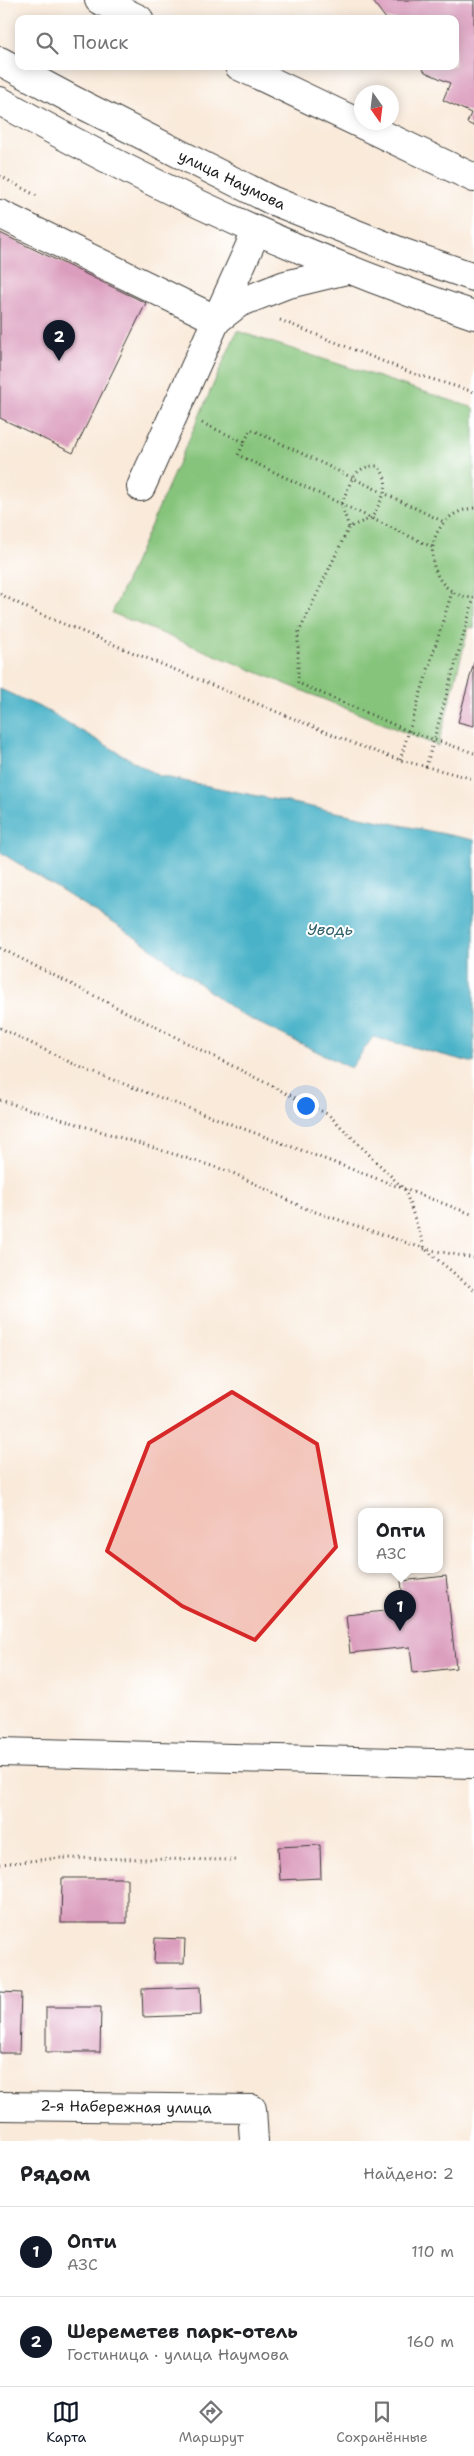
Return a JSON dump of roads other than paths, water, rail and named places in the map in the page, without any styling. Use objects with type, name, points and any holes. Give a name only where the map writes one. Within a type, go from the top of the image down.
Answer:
[{"type":"street","points":[[99,0],[131,15]]},
{"type":"street","name":"улица Наумова","points":[[0,61],[15,69]]},
{"type":"street","name":"улица Наумова","points":[[16,70],[75,102],[271,200],[404,253],[474,277]]},
{"type":"street","points":[[247,70],[474,178]]},
{"type":"street","points":[[0,101],[56,132],[256,232],[391,288],[474,315]]},
{"type":"street","points":[[0,214],[216,320]]},
{"type":"street","points":[[141,487],[256,232]]},
{"type":"street","points":[[216,320],[239,303],[285,285],[347,270]]},
{"type":"street","points":[[0,1752],[474,1764]]},
{"type":"street","name":"2-я Набережная улица","points":[[0,2106],[252,2109],[254,2141]]},
{"type":"water","name":"Уводь","points":[[0,689],[44,709],[159,776],[474,840],[474,1063],[373,1037],[351,1068],[240,1014],[144,943],[0,852]]},
{"type":"place","name":"Шереметев парк-отель","points":[[59,361]]},
{"type":"place","name":"Опти","points":[[400,1631]]}]
